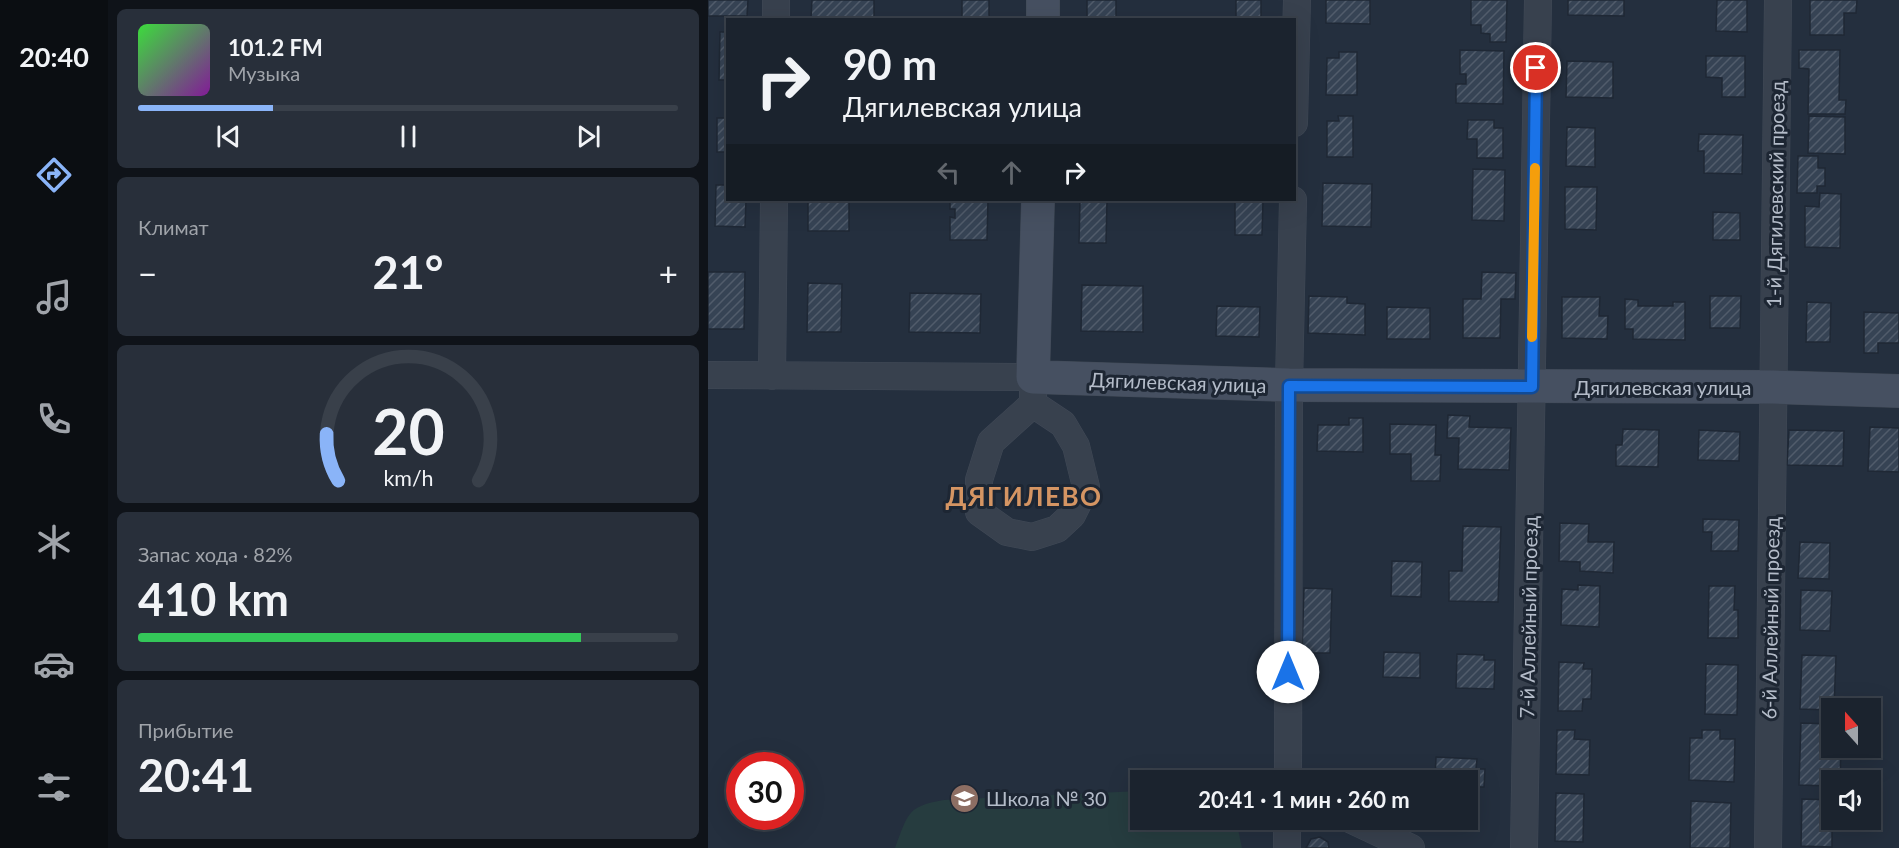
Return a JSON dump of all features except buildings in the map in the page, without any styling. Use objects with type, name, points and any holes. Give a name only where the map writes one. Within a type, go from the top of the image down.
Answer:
[{"type":"street","points":[[776,0],[776,18]]},
{"type":"street","points":[[1043,0],[1043,18]]},
{"type":"street","points":[[1296,41],[1297,0]]},
{"type":"street","name":"7-й Аллейный проезд","points":[[1524,848],[1538,0]]},
{"type":"street","name":"1-й Дягилевский проезд","points":[[1773,387],[1778,0]]},
{"type":"street","points":[[772,376],[774,201]]},
{"type":"street","points":[[1033,391],[1063,424],[1076,446],[1086,487],[1072,515],[1057,529],[1032,537],[1007,532],[979,512],[979,480],[991,442],[1033,391],[1038,201]]},
{"type":"street","points":[[1288,770],[1289,386],[1293,201]]},
{"type":"street","name":"Дягилевская улица","points":[[708,375],[772,376],[1033,391],[1289,386],[1773,387],[1899,391]]},
{"type":"street","name":"6-й Аллейный проезд","points":[[1768,848],[1773,387]]},
{"type":"street","points":[[1287,830],[1287,848]]},
{"type":"street","points":[[1373,830],[1411,848]]},
{"type":"green space","points":[[1130,791],[1130,830],[1238,830],[1242,848],[895,848],[906,820],[915,809],[944,800]]},
{"type":"slow traffic","points":[[1532,337],[1535,168]]},
{"type":"place","name":"Школа № 30","points":[[965,798]]},
{"type":"district","name":"ДЯГИЛЕВО","points":[[1024,496]]},
{"type":"route","points":[[1288,672],[1289,386],[1532,387],[1536,68]]}]
